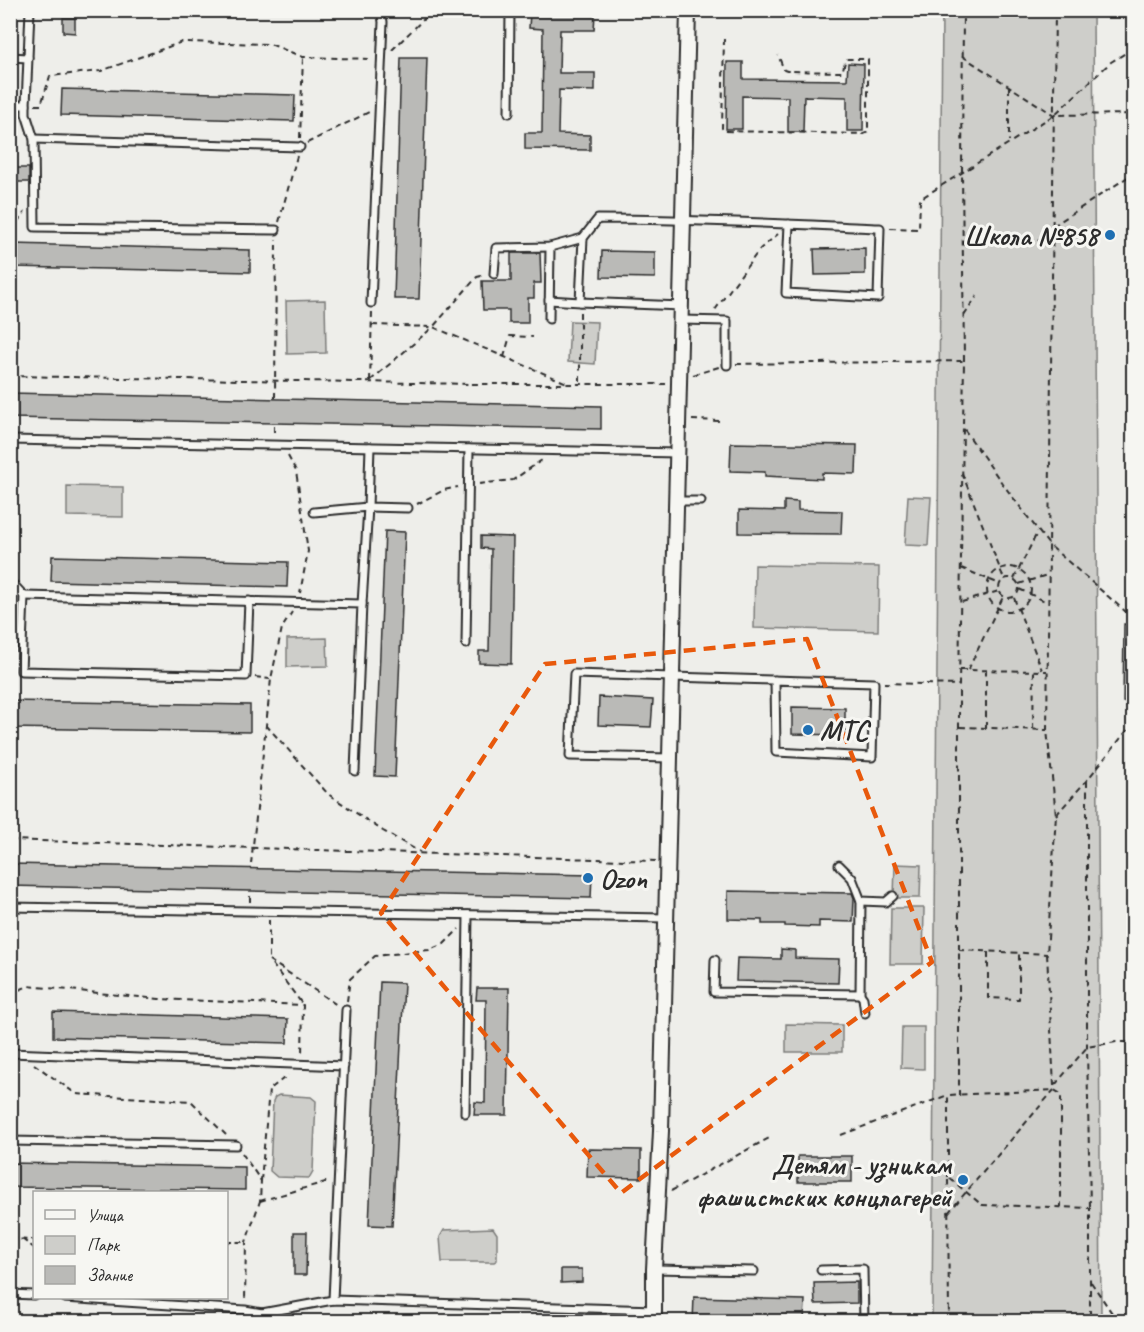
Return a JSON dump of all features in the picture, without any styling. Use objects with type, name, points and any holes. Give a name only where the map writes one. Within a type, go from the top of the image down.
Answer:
[{"type":"street","points":[[654,1316],[673,677],[688,10]]},
{"type":"lane","points":[[30,10],[26,114],[34,139],[35,227],[276,230]]},
{"type":"lane","points":[[371,303],[383,22],[381,10]]},
{"type":"lane","points":[[509,113],[510,10]]},
{"type":"lane","points":[[10,57],[28,58]]},
{"type":"lane","points":[[10,105],[26,105]]},
{"type":"lane","points":[[34,139],[300,147]]},
{"type":"lane","points":[[580,302],[583,238],[598,219],[683,219],[880,228],[878,298],[786,293],[789,224]]},
{"type":"lane","points":[[494,274],[496,248],[550,247],[583,238]]},
{"type":"lane","points":[[549,319],[550,247]]},
{"type":"lane","points":[[549,300],[681,313],[701,321],[728,321],[727,365]]},
{"type":"lane","points":[[10,440],[678,453]]},
{"type":"lane","points":[[355,771],[370,447]]},
{"type":"lane","points":[[466,644],[470,449]]},
{"type":"lane","points":[[677,501],[701,501]]},
{"type":"lane","points":[[314,512],[368,507],[408,508]]},
{"type":"lane","points":[[10,581],[24,596],[21,671],[246,676],[249,601]]},
{"type":"lane","points":[[24,596],[362,604]]},
{"type":"lane","points":[[670,758],[570,756],[574,674],[775,680],[874,683],[872,757],[776,752],[775,680]]},
{"type":"lane","points":[[839,865],[852,878],[861,901],[860,994],[864,1000],[865,1013]]},
{"type":"lane","points":[[861,901],[886,902],[893,896]]},
{"type":"lane","points":[[886,902],[890,909]]},
{"type":"lane","points":[[10,907],[666,918]]},
{"type":"lane","points":[[465,1113],[468,915]]},
{"type":"lane","points":[[715,960],[714,992],[860,994]]},
{"type":"lane","points":[[333,1300],[346,1011]]},
{"type":"lane","points":[[10,1053],[344,1066]]},
{"type":"lane","points":[[10,1141],[236,1145]]},
{"type":"lane","points":[[654,1269],[754,1271]]},
{"type":"lane","points":[[821,1270],[863,1269],[864,1322]]},
{"type":"lane","points":[[10,1294],[33,1295]]},
{"type":"lane","points":[[80,1299],[262,1313],[333,1300],[654,1316]]},
{"type":"lane","points":[[259,1322],[262,1313]]},
{"type":"path","points":[[26,105],[41,105],[50,76],[101,71],[182,42],[270,44],[303,57],[381,59],[433,10]]},
{"type":"path","points":[[960,1096],[959,685],[964,361],[963,10]]},
{"type":"path","points":[[948,1213],[1054,1090],[1047,954],[1056,815],[1047,730],[1055,10]]},
{"type":"path","points":[[724,39],[722,128],[724,132],[864,134],[868,132],[868,59],[846,59],[842,72],[787,71],[784,70],[778,55]]},
{"type":"path","points":[[880,228],[919,229],[920,199],[1009,141],[1054,115],[1111,62],[1134,48]]},
{"type":"path","points":[[962,56],[1054,115],[1134,114]]},
{"type":"path","points":[[275,398],[276,230],[300,147],[303,57]]},
{"type":"path","points":[[1009,86],[1009,141]]},
{"type":"path","points":[[300,147],[379,106]]},
{"type":"path","points":[[1038,241],[1053,226],[1134,172]]},
{"type":"path","points":[[10,231],[33,202]]},
{"type":"path","points":[[701,321],[719,308],[760,249],[789,224]]},
{"type":"path","points":[[370,381],[433,327],[477,277],[494,274]]},
{"type":"path","points":[[964,316],[977,296]]},
{"type":"path","points":[[580,302],[580,384]]},
{"type":"path","points":[[370,381],[371,303]]},
{"type":"path","points":[[372,325],[433,327],[570,384]]},
{"type":"path","points":[[504,357],[510,336],[533,337]]},
{"type":"path","points":[[10,376],[680,384],[696,373],[727,365],[964,361]]},
{"type":"path","points":[[685,420],[722,421]]},
{"type":"path","points":[[962,427],[1049,545],[1133,618]]},
{"type":"path","points":[[251,864],[251,847],[272,679],[282,628],[299,602],[308,551],[296,471],[283,445]]},
{"type":"path","points":[[478,484],[513,480],[557,451]]},
{"type":"path","points":[[962,472],[1004,579]]},
{"type":"path","points":[[408,508],[444,490],[467,486]]},
{"type":"path","points":[[1014,579],[1038,531]]},
{"type":"path","points":[[1007,567],[1019,569],[1029,581],[1030,594],[1027,601],[1018,609],[1006,610],[998,607],[988,594],[990,580],[1001,569],[1007,567]]},
{"type":"path","points":[[961,568],[1000,584]]},
{"type":"path","points":[[1019,584],[1048,575]]},
{"type":"path","points":[[1004,579],[1014,579],[1019,584],[1014,597]]},
{"type":"path","points":[[1003,597],[999,591],[1004,579]]},
{"type":"path","points":[[1019,589],[1048,602]]},
{"type":"path","points":[[962,603],[999,591]]},
{"type":"path","points":[[1003,597],[1014,597]]},
{"type":"path","points":[[967,670],[1003,597]]},
{"type":"path","points":[[1014,597],[1042,671]]},
{"type":"path","points":[[960,670],[1048,671]]},
{"type":"path","points":[[986,672],[986,728]]},
{"type":"path","points":[[1033,729],[1034,672]]},
{"type":"path","points":[[246,676],[272,679]]},
{"type":"path","points":[[874,683],[959,685]]},
{"type":"path","points":[[1056,815],[1134,722]]},
{"type":"path","points":[[266,725],[328,794],[383,831],[422,853]]},
{"type":"path","points":[[960,727],[1047,730]]},
{"type":"path","points":[[1087,780],[1090,1322]]},
{"type":"path","points":[[10,840],[668,861]]},
{"type":"path","points":[[245,1310],[246,1242],[260,1201],[269,1090],[302,1063],[303,1005],[269,960],[269,911]]},
{"type":"path","points":[[269,960],[346,1011],[350,979],[375,956],[429,950],[444,944],[466,922],[468,915]]},
{"type":"path","points":[[959,950],[1047,954]]},
{"type":"path","points":[[988,952],[988,998],[1019,999],[1019,954]]},
{"type":"path","points":[[10,994],[28,986],[159,999],[303,1005]]},
{"type":"path","points":[[1054,1086],[1087,1047],[1116,1042],[1134,1042]]},
{"type":"path","points":[[19,1053],[76,1094],[191,1101],[236,1145],[261,1181]]},
{"type":"path","points":[[841,1135],[948,1095],[1054,1090],[1061,1094],[1061,1207]]},
{"type":"path","points":[[948,1095],[949,1322]]},
{"type":"path","points":[[658,1197],[771,1137]]},
{"type":"path","points":[[948,1177],[982,1205],[1090,1208]]},
{"type":"path","points":[[260,1201],[339,1178]]},
{"type":"path","points":[[10,1239],[33,1240]]},
{"type":"path","points":[[22,1239],[33,1247]]},
{"type":"path","points":[[228,1242],[246,1242]]},
{"type":"path","points":[[1090,1281],[1118,1322]]},
{"type":"highlighted area","points":[[807,639],[932,962],[621,1193],[381,913],[545,664]]},
{"type":"green space","points":[[942,11],[1093,11],[1101,1321],[932,1321]]},
{"type":"green space","points":[[325,300],[326,353],[287,354],[286,301]]},
{"type":"green space","points":[[570,321],[597,322],[595,364],[568,362]]},
{"type":"green space","points":[[67,486],[123,487],[123,517],[67,516]]},
{"type":"green space","points":[[908,496],[931,497],[928,546],[905,545]]},
{"type":"green space","points":[[755,565],[879,567],[878,631],[754,628]]},
{"type":"green space","points":[[327,638],[328,666],[287,667],[287,639]]},
{"type":"green space","points":[[895,864],[921,865],[920,898],[894,898]]},
{"type":"green space","points":[[891,908],[924,908],[923,964],[890,964]]},
{"type":"green space","points":[[786,1024],[842,1025],[842,1052],[786,1052]]},
{"type":"green space","points":[[902,1027],[924,1027],[924,1069],[901,1068]]},
{"type":"green space","points":[[279,1095],[311,1097],[316,1101],[313,1171],[309,1178],[277,1177],[270,1171],[273,1101]]},
{"type":"green space","points":[[493,1228],[497,1234],[497,1260],[494,1262],[442,1262],[440,1237],[444,1230]]},
{"type":"building","points":[[530,13],[595,14],[594,30],[560,30],[559,73],[595,73],[595,91],[559,90],[558,134],[590,135],[590,150],[525,149],[525,133],[542,133],[543,29],[529,28]]},
{"type":"building","points":[[63,18],[75,18],[75,33],[63,32]]},
{"type":"building","points":[[401,58],[427,58],[419,299],[394,299]]},
{"type":"building","points":[[727,62],[743,62],[743,79],[847,80],[848,63],[864,64],[863,131],[847,131],[847,97],[804,96],[803,132],[788,132],[788,97],[742,96],[742,129],[726,129]]},
{"type":"building","points":[[62,89],[295,95],[294,121],[61,115]]},
{"type":"building","points":[[15,168],[29,168],[29,182],[15,182]]},
{"type":"building","points":[[13,244],[250,250],[250,272],[12,267]]},
{"type":"building","points":[[865,248],[865,274],[815,275],[814,249]]},
{"type":"building","points":[[602,251],[655,252],[655,278],[601,277]]},
{"type":"building","points":[[511,253],[540,253],[541,283],[534,283],[534,298],[528,298],[528,323],[509,323],[509,310],[483,310],[482,281],[511,281]]},
{"type":"building","points":[[10,393],[601,406],[601,429],[10,418]]},
{"type":"building","points":[[731,443],[857,445],[856,474],[822,473],[822,479],[765,476],[765,472],[730,471]]},
{"type":"building","points":[[784,501],[798,502],[798,510],[842,511],[841,534],[739,533],[739,510],[784,511]]},
{"type":"building","points":[[385,531],[405,532],[395,777],[375,776]]},
{"type":"building","points":[[481,536],[513,537],[511,664],[479,663],[479,651],[489,651],[491,549],[481,548]]},
{"type":"building","points":[[52,556],[288,562],[287,587],[51,581]]},
{"type":"building","points":[[1124,624],[1134,625],[1134,702],[1123,702]]},
{"type":"building","points":[[599,697],[653,700],[651,727],[598,725]]},
{"type":"building","points":[[10,701],[250,705],[250,732],[10,728]]},
{"type":"building","points":[[792,707],[845,708],[845,735],[792,734]]},
{"type":"building","points":[[10,864],[592,875],[591,898],[10,886]]},
{"type":"building","points":[[728,891],[852,893],[854,898],[853,922],[819,921],[819,927],[762,924],[762,920],[728,919]]},
{"type":"building","points":[[781,949],[795,950],[795,958],[839,959],[838,983],[736,981],[737,958],[781,959]]},
{"type":"building","points":[[380,982],[404,983],[392,1226],[369,1225]]},
{"type":"building","points":[[477,988],[509,988],[507,1115],[474,1115],[475,1102],[485,1103],[486,1000],[476,1000]]},
{"type":"building","points":[[53,1012],[288,1019],[287,1043],[53,1037]]},
{"type":"building","points":[[588,1149],[641,1150],[641,1178],[587,1177]]},
{"type":"building","points":[[798,1156],[852,1156],[852,1182],[798,1182]]},
{"type":"building","points":[[10,1163],[245,1167],[245,1190],[10,1187]]},
{"type":"building","points":[[294,1232],[307,1232],[306,1275],[294,1275]]},
{"type":"building","points":[[561,1269],[582,1269],[582,1282],[561,1283]]},
{"type":"building","points":[[857,1282],[857,1303],[815,1304],[814,1283]]},
{"type":"building","points":[[694,1297],[805,1300],[804,1322],[693,1322]]},
{"type":"place","name":"Школа №858","points":[[1110,235]]},
{"type":"place","name":"МТС","points":[[808,730]]},
{"type":"place","name":"Ozon","points":[[588,878]]},
{"type":"place","name":"Детям - узникам фашистских концлагерей","points":[[963,1180]]}]
